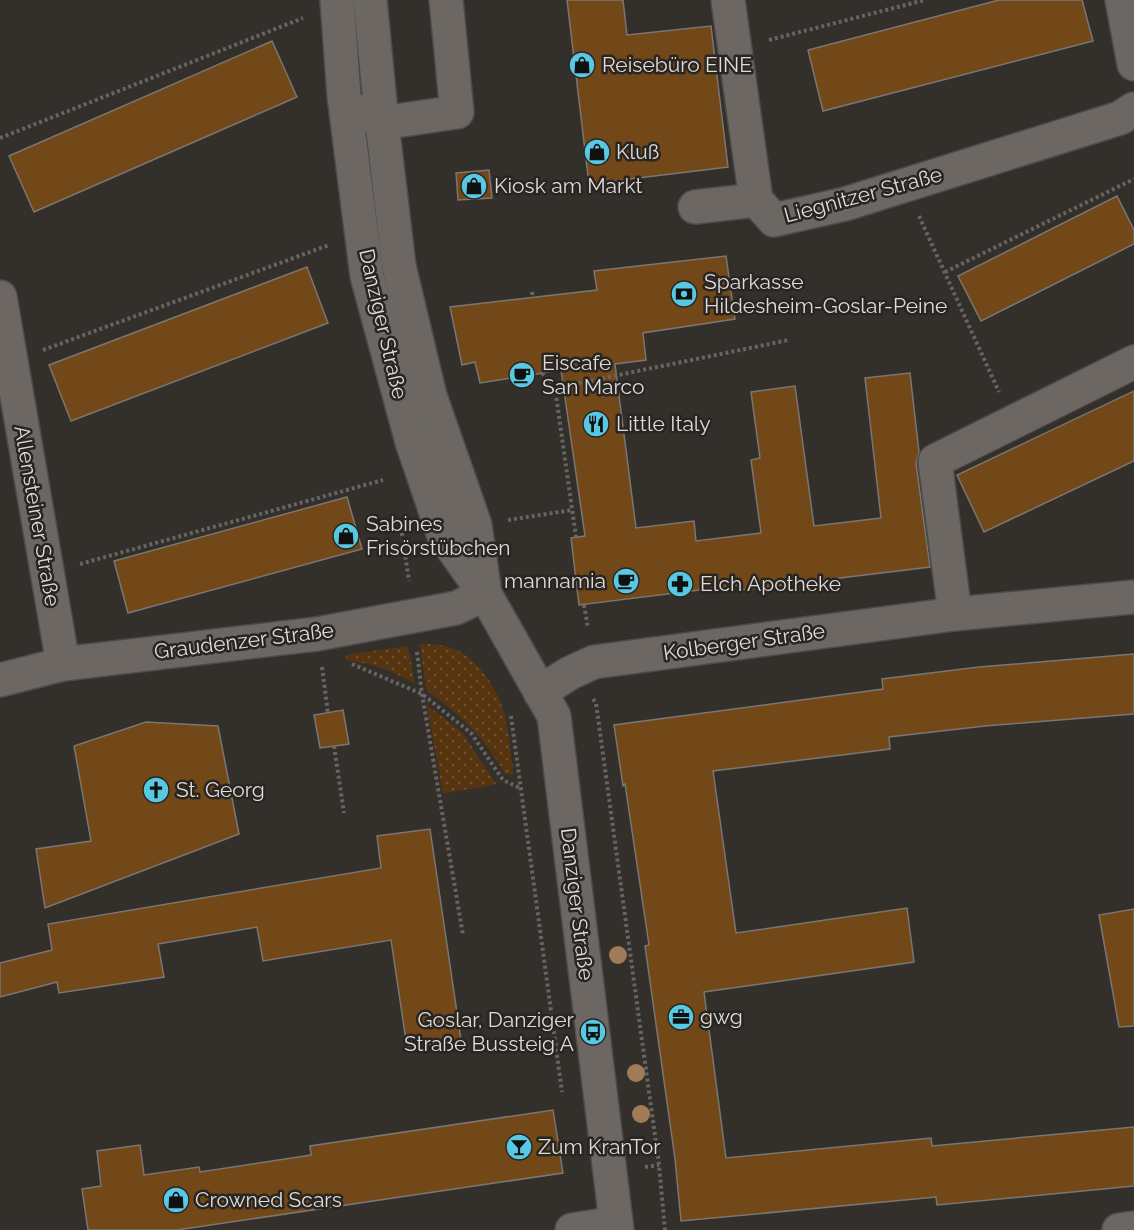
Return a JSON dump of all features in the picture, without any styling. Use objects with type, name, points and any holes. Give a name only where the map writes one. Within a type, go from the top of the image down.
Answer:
[{"type":"street","name":"Danziger Straße","points":[[370,0],[399,266],[430,396],[475,525],[485,594]]},
{"type":"street","points":[[344,96],[382,123],[457,112],[446,0]]},
{"type":"street","name":"Liegnitzer Straße","points":[[728,0],[733,49],[756,200],[774,220],[845,204],[1120,118],[1134,109]]},
{"type":"street","points":[[1122,0],[1134,64]]},
{"type":"street","name":"Danziger Straße","points":[[324,8],[344,96],[367,276],[412,442],[444,536],[485,594],[554,716],[617,1227]]},
{"type":"street","points":[[695,207],[756,200]]},
{"type":"street","name":"Allensteiner Straße","points":[[0,297],[63,664]]},
{"type":"street","points":[[955,614],[935,461],[1134,362]]},
{"type":"street","name":"Graudenzer Straße","points":[[0,680],[63,664],[319,648],[413,616],[456,608],[485,594]]},
{"type":"street","name":"Kolberger Straße","points":[[540,692],[570,673],[594,662],[955,614],[1134,597]]},
{"type":"street","points":[[572,1230],[617,1227]]},
{"type":"street","points":[[1119,1230],[1134,1228]]},
{"type":"path","points":[[733,49],[925,0]]},
{"type":"path","points":[[0,138],[324,8]]},
{"type":"path","points":[[945,272],[1134,179]]},
{"type":"path","points":[[905,185],[1013,422]]},
{"type":"path","points":[[11,362],[331,245]]},
{"type":"path","points":[[532,292],[533,297]]},
{"type":"path","points":[[555,388],[789,340]]},
{"type":"path","points":[[542,373],[555,388],[576,537]]},
{"type":"path","points":[[47,573],[386,481],[385,471]]},
{"type":"path","points":[[399,523],[408,571],[422,694],[463,935]]},
{"type":"path","points":[[319,648],[422,694],[471,733],[503,780],[521,788],[562,1096]]},
{"type":"path","points":[[319,648],[328,712]]},
{"type":"path","points":[[570,673],[596,703],[659,1165],[665,1230]]},
{"type":"path","points":[[334,746],[344,813]]},
{"type":"shaded area","points":[[420,644],[444,646],[460,652],[476,664],[489,680],[502,706],[514,774],[505,774],[488,748],[470,727],[426,690]]},
{"type":"shaded area","points":[[408,646],[415,683],[388,670],[345,660],[346,655]]},
{"type":"shaded area","points":[[427,705],[463,733],[496,784],[443,794]]},
{"type":"building","points":[[567,0],[623,0],[627,35],[711,26],[728,167],[589,184]]},
{"type":"building","points":[[999,0],[1082,0],[1093,41],[823,111],[808,50]]},
{"type":"building","points":[[272,41],[297,97],[34,212],[9,156]]},
{"type":"building","name":"Kiosk am Markt","points":[[489,170],[492,198],[458,200],[456,173]]},
{"type":"building","points":[[1117,196],[1134,230],[1134,244],[981,321],[958,276]]},
{"type":"building","points":[[726,256],[735,319],[643,333],[646,360],[615,364],[636,528],[694,521],[696,541],[761,533],[751,460],[760,458],[751,392],[795,386],[814,526],[881,518],[865,378],[910,373],[919,452],[916,463],[930,567],[741,590],[740,585],[579,605],[571,538],[585,536],[561,370],[480,383],[475,362],[462,365],[450,307],[597,290],[594,271]]},
{"type":"building","points":[[307,267],[328,323],[71,421],[49,365]]},
{"type":"building","points":[[1134,391],[1134,461],[984,532],[957,475]]},
{"type":"building","points":[[347,497],[362,549],[128,613],[114,561]]},
{"type":"building","points":[[1134,654],[1134,714],[985,726],[889,737],[890,749],[713,771],[736,933],[907,908],[914,962],[704,992],[726,1158],[931,1138],[932,1146],[1134,1127],[1134,1186],[937,1205],[936,1197],[681,1221],[675,1159],[645,946],[649,945],[614,725],[883,689],[882,679],[979,667]]},
{"type":"building","points":[[343,710],[349,744],[320,748],[314,715]]},
{"type":"building","name":"St. Georg","points":[[146,722],[218,726],[239,834],[45,908],[36,849],[91,841],[74,746]]},
{"type":"building","points":[[430,829],[461,1040],[407,1047],[391,940],[263,961],[257,927],[158,944],[164,977],[59,993],[57,982],[0,997],[0,963],[52,950],[48,924],[381,868],[377,836]]},
{"type":"building","points":[[1134,909],[1134,1026],[1119,1027],[1099,915]]},
{"type":"building","points":[[553,1110],[563,1173],[177,1230],[88,1230],[82,1189],[101,1186],[97,1151],[140,1145],[144,1175],[199,1167],[200,1172],[311,1155],[310,1146]]},
{"type":"place","name":"Reisebüro EINE","points":[[582,65]]},
{"type":"place","name":"Kluß","points":[[597,152]]},
{"type":"place","name":"Kiosk am Markt","points":[[474,186]]},
{"type":"place","name":"Sparkasse Hildesheim-Goslar-Peine","points":[[684,294]]},
{"type":"place","name":"Eiscafe San Marco","points":[[522,375]]},
{"type":"place","name":"Little Italy","points":[[596,424]]},
{"type":"place","name":"Sabines Frisörstübchen","points":[[346,536]]},
{"type":"place","name":"mannamia","points":[[626,581]]},
{"type":"place","name":"Elch Apotheke","points":[[680,584]]},
{"type":"place","name":"St. Georg","points":[[156,790]]},
{"type":"place","name":"gwg","points":[[681,1017]]},
{"type":"place","name":"Goslar, Danziger Straße Bussteig A","points":[[593,1032]]},
{"type":"place","name":"Zum KranTor","points":[[519,1147]]},
{"type":"place","name":"Crowned Scars","points":[[176,1200]]}]
